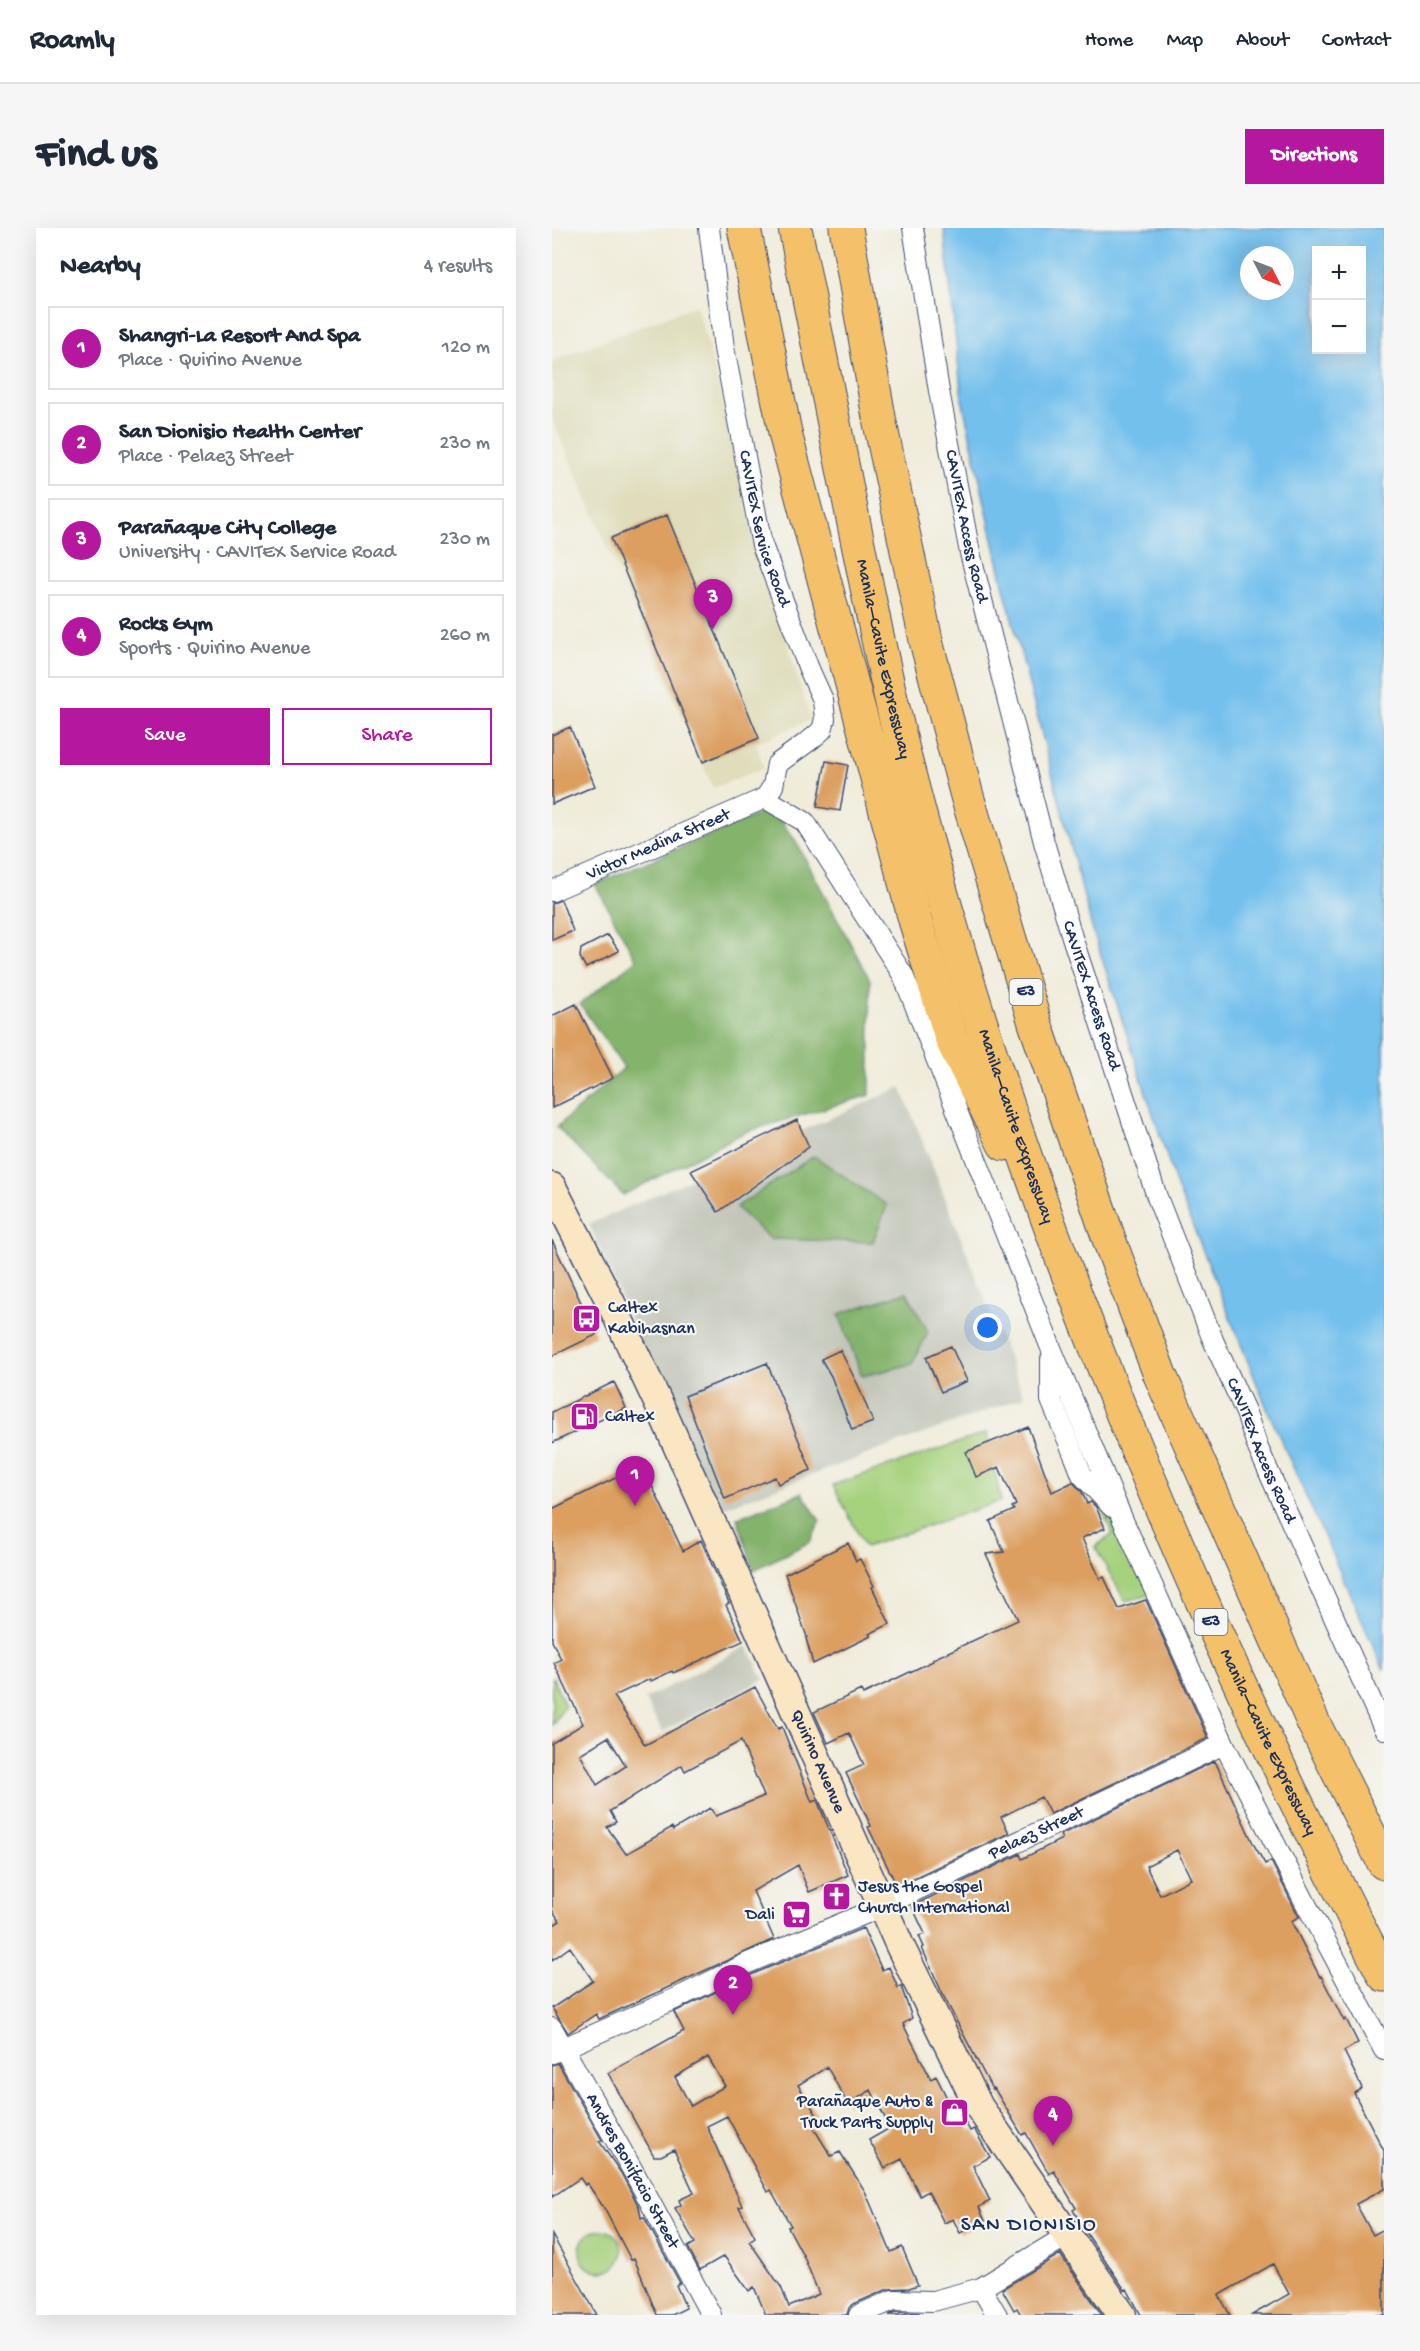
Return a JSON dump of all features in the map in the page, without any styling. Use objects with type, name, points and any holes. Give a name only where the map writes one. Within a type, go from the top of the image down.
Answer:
[{"type":"highway","points":[[744,228],[786,437],[881,800],[952,1041],[1061,1259]]},
{"type":"highway","name":"Manila–Cavite Expressway","points":[[795,228],[882,660],[906,765],[983,1031],[1061,1259],[1152,1486],[1215,1630],[1303,1817],[1384,1975]]},
{"type":"highway","name":"E3","points":[[846,228],[878,412],[927,645],[967,796],[1035,1023],[1110,1242],[1160,1375],[1299,1692],[1384,1863]]},
{"type":"main road","name":"Quirino Avenue","points":[[552,1187],[612,1304],[662,1411],[931,2012],[979,2107],[1122,2315]]},
{"type":"street","name":"CAVITEX Service Road","points":[[709,228],[724,348],[762,545],[823,700],[825,719],[822,730],[777,764],[773,786],[765,798]]},
{"type":"street","name":"CAVITEX Access Road","points":[[913,228],[939,391],[970,553],[1044,842],[1072,937],[1157,1197],[1213,1340],[1246,1413],[1258,1448],[1384,1729]]},
{"type":"street","name":"Victor Medina Street","points":[[552,891],[765,798]]},
{"type":"street","points":[[765,798],[805,822],[903,975],[1051,1348],[1051,1400],[1082,1474],[1122,1518],[1224,1744],[1384,2050]]},
{"type":"street","name":"Pelaez Street","points":[[558,2050],[748,1963],[883,1906],[1224,1744]]},
{"type":"street","name":"Andres Bonifacio Street","points":[[552,2028],[558,2050],[711,2315]]},
{"type":"street","points":[[859,2315],[893,2300],[933,2301],[981,2288],[1068,2235]]},
{"type":"street","points":[[981,2288],[997,2315]]},
{"type":"shaded area","points":[[696,305],[713,363],[755,537],[811,720],[756,743],[764,768],[713,788],[552,419],[552,361]]},
{"type":"shaded area","points":[[901,1087],[1024,1397],[714,1511],[589,1224]]},
{"type":"shaded area","points":[[747,1646],[764,1679],[662,1732],[645,1699]]},
{"type":"green space","points":[[771,809],[795,840],[870,980],[870,1095],[745,1132],[623,1195],[557,1127],[624,1068],[580,1004],[636,960],[595,884]]},
{"type":"green space","points":[[814,1156],[887,1205],[873,1242],[770,1239],[736,1207]]},
{"type":"green space","points":[[907,1292],[928,1332],[912,1364],[862,1376],[839,1314]]},
{"type":"green space","points":[[987,1433],[1001,1501],[865,1547],[833,1485]]},
{"type":"green space","points":[[802,1493],[820,1521],[810,1542],[754,1570],[737,1518]]},
{"type":"green space","points":[[1109,1507],[1154,1594],[1125,1601],[1095,1547],[1113,1534],[1102,1510]]},
{"type":"green space","points":[[552,1676],[565,1706],[552,1725]]},
{"type":"green space","points":[[601,2230],[616,2236],[622,2251],[616,2266],[601,2272],[586,2266],[580,2251],[586,2236]]},
{"type":"water","points":[[944,228],[1384,228],[1384,1670],[1268,1411],[1177,1187],[1092,928],[1002,580],[962,399]]},
{"type":"building","points":[[667,515],[759,738],[703,762],[611,538]]},
{"type":"building","points":[[570,727],[595,786],[552,804],[552,735]]},
{"type":"building","points":[[826,761],[848,765],[840,811],[817,807]]},
{"type":"building","points":[[561,900],[573,931],[552,940],[552,903]]},
{"type":"building","points":[[608,935],[619,951],[586,968],[580,957],[581,949]]},
{"type":"building","points":[[576,1004],[613,1078],[552,1108],[552,1016]]},
{"type":"building","points":[[797,1120],[809,1147],[718,1212],[691,1171]]},
{"type":"building","points":[[552,1240],[596,1335],[552,1356]]},
{"type":"building","points":[[951,1346],[967,1381],[941,1392],[926,1357]]},
{"type":"building","points":[[840,1350],[873,1422],[852,1430],[831,1376],[821,1359]]},
{"type":"building","points":[[767,1363],[811,1470],[778,1484],[775,1477],[725,1499],[685,1396]]},
{"type":"building","points":[[614,1382],[626,1408],[552,1443],[552,1412]]},
{"type":"building","points":[[1028,1427],[1052,1492],[1073,1482],[1082,1492],[1087,1504],[1091,1502],[1096,1507],[1105,1528],[1082,1538],[1100,1579],[1104,1577],[1119,1609],[1146,1600],[1208,1738],[1050,1814],[1041,1797],[1001,1817],[1009,1833],[897,1886],[868,1827],[871,1826],[846,1773],[864,1765],[849,1733],[828,1743],[814,1712],[861,1690],[863,1694],[1018,1620],[986,1554],[1004,1552],[990,1521],[1014,1510],[1012,1507],[1016,1505],[999,1467],[976,1477],[966,1452]]},
{"type":"building","points":[[642,1465],[683,1551],[701,1540],[729,1603],[726,1605],[743,1641],[673,1673],[672,1671],[651,1681],[650,1679],[614,1696],[645,1745],[755,1687],[778,1729],[782,1727],[812,1802],[817,1800],[848,1875],[809,1892],[798,1865],[753,1891],[774,1939],[599,2019],[596,2014],[568,2033],[552,2008],[593,1981],[570,1947],[552,1960],[552,1926],[560,1921],[552,1910],[552,1743],[583,1724],[554,1663],[561,1659],[552,1641],[552,1509]],"holes":[[[608,1737],[626,1766],[597,1785],[580,1754]],[[741,1741],[764,1796],[716,1816],[710,1808],[626,1854],[607,1827],[616,1822],[610,1811],[682,1765],[685,1771]]]},
{"type":"building","points":[[848,1543],[856,1561],[860,1559],[874,1586],[872,1587],[890,1624],[869,1634],[871,1636],[813,1664],[807,1637],[785,1574]]},
{"type":"building","points":[[1215,1761],[1254,1845],[1265,1864],[1271,1861],[1299,1917],[1291,1921],[1358,2043],[1344,2051],[1362,2088],[1354,2093],[1384,2151],[1384,2189],[1356,2204],[1373,2235],[1384,2229],[1384,2315],[1252,2315],[1289,2294],[1273,2264],[1219,2295],[1230,2315],[1141,2315],[1127,2289],[1125,2290],[1089,2237],[1073,2210],[1076,2208],[1054,2171],[1049,2174],[1026,2133],[1022,2135],[994,2088],[992,2089],[944,1997],[922,1948],[924,1947],[919,1936],[925,1934],[912,1906],[1020,1854],[1022,1859],[1062,1839],[1060,1835]],"holes":[[[1177,1850],[1191,1879],[1160,1895],[1146,1866]]]},
{"type":"building","points":[[863,1928],[882,1970],[889,1967],[898,1988],[901,1986],[912,2018],[903,2024],[931,2079],[936,2076],[949,2102],[954,2100],[970,2131],[974,2129],[990,2157],[973,2166],[990,2201],[979,2207],[985,2221],[960,2233],[953,2219],[944,2223],[928,2191],[920,2196],[902,2159],[885,2168],[869,2140],[890,2128],[871,2090],[848,2104],[827,2067],[798,2085],[821,2122],[813,2127],[831,2156],[840,2152],[865,2191],[891,2252],[902,2247],[918,2285],[888,2289],[854,2304],[849,2308],[847,2315],[766,2315],[754,2287],[749,2291],[724,2256],[700,2270],[688,2247],[695,2243],[675,2208],[681,2205],[679,2200],[694,2193],[674,2149],[661,2156],[654,2156],[608,2073],[684,2031],[674,2012],[753,1974]],"holes":[[[708,2057],[725,2086],[691,2106],[675,2077]],[[727,2116],[768,2192],[771,2190],[791,2226],[788,2227],[804,2257],[819,2294],[789,2307],[781,2287],[749,2241],[755,2237],[739,2207],[742,2206],[707,2126]]]},
{"type":"building","points":[[558,2063],[602,2140],[599,2141],[621,2173],[639,2207],[641,2218],[644,2217],[680,2283],[676,2285],[686,2308],[672,2315],[657,2315],[634,2258],[631,2260],[604,2208],[587,2183],[585,2185],[580,2178],[552,2197],[552,2065]]},
{"type":"building","points":[[552,2235],[581,2286],[597,2315],[552,2315]]},
{"type":"building","points":[[1060,2254],[1102,2315],[1021,2315],[1017,2308],[1014,2310],[1002,2289]]},
{"type":"building","points":[[895,2312],[919,2313],[920,2315],[889,2315]]},
{"type":"place","name":"Parañaque City College","points":[[713,629]]},
{"type":"place","name":"Caltex Kabihasnan","points":[[587,1318]]},
{"type":"place","name":"Caltex","points":[[584,1417]]},
{"type":"place","name":"Shangri-La Resort And Spa","points":[[635,1506]]},
{"type":"place","name":"Jesus the Gospel Church International","points":[[837,1897]]},
{"type":"place","name":"Dali","points":[[796,1915]]},
{"type":"place","name":"San Dionisio Health Center","points":[[733,2015]]},
{"type":"place","name":"Parañaque Auto & Truck Parts Supply","points":[[954,2112]]},
{"type":"place","name":"Rocks Gym","points":[[1053,2146]]},
{"type":"district","name":"SAN DIONISIO","points":[[1029,2226]]}]
